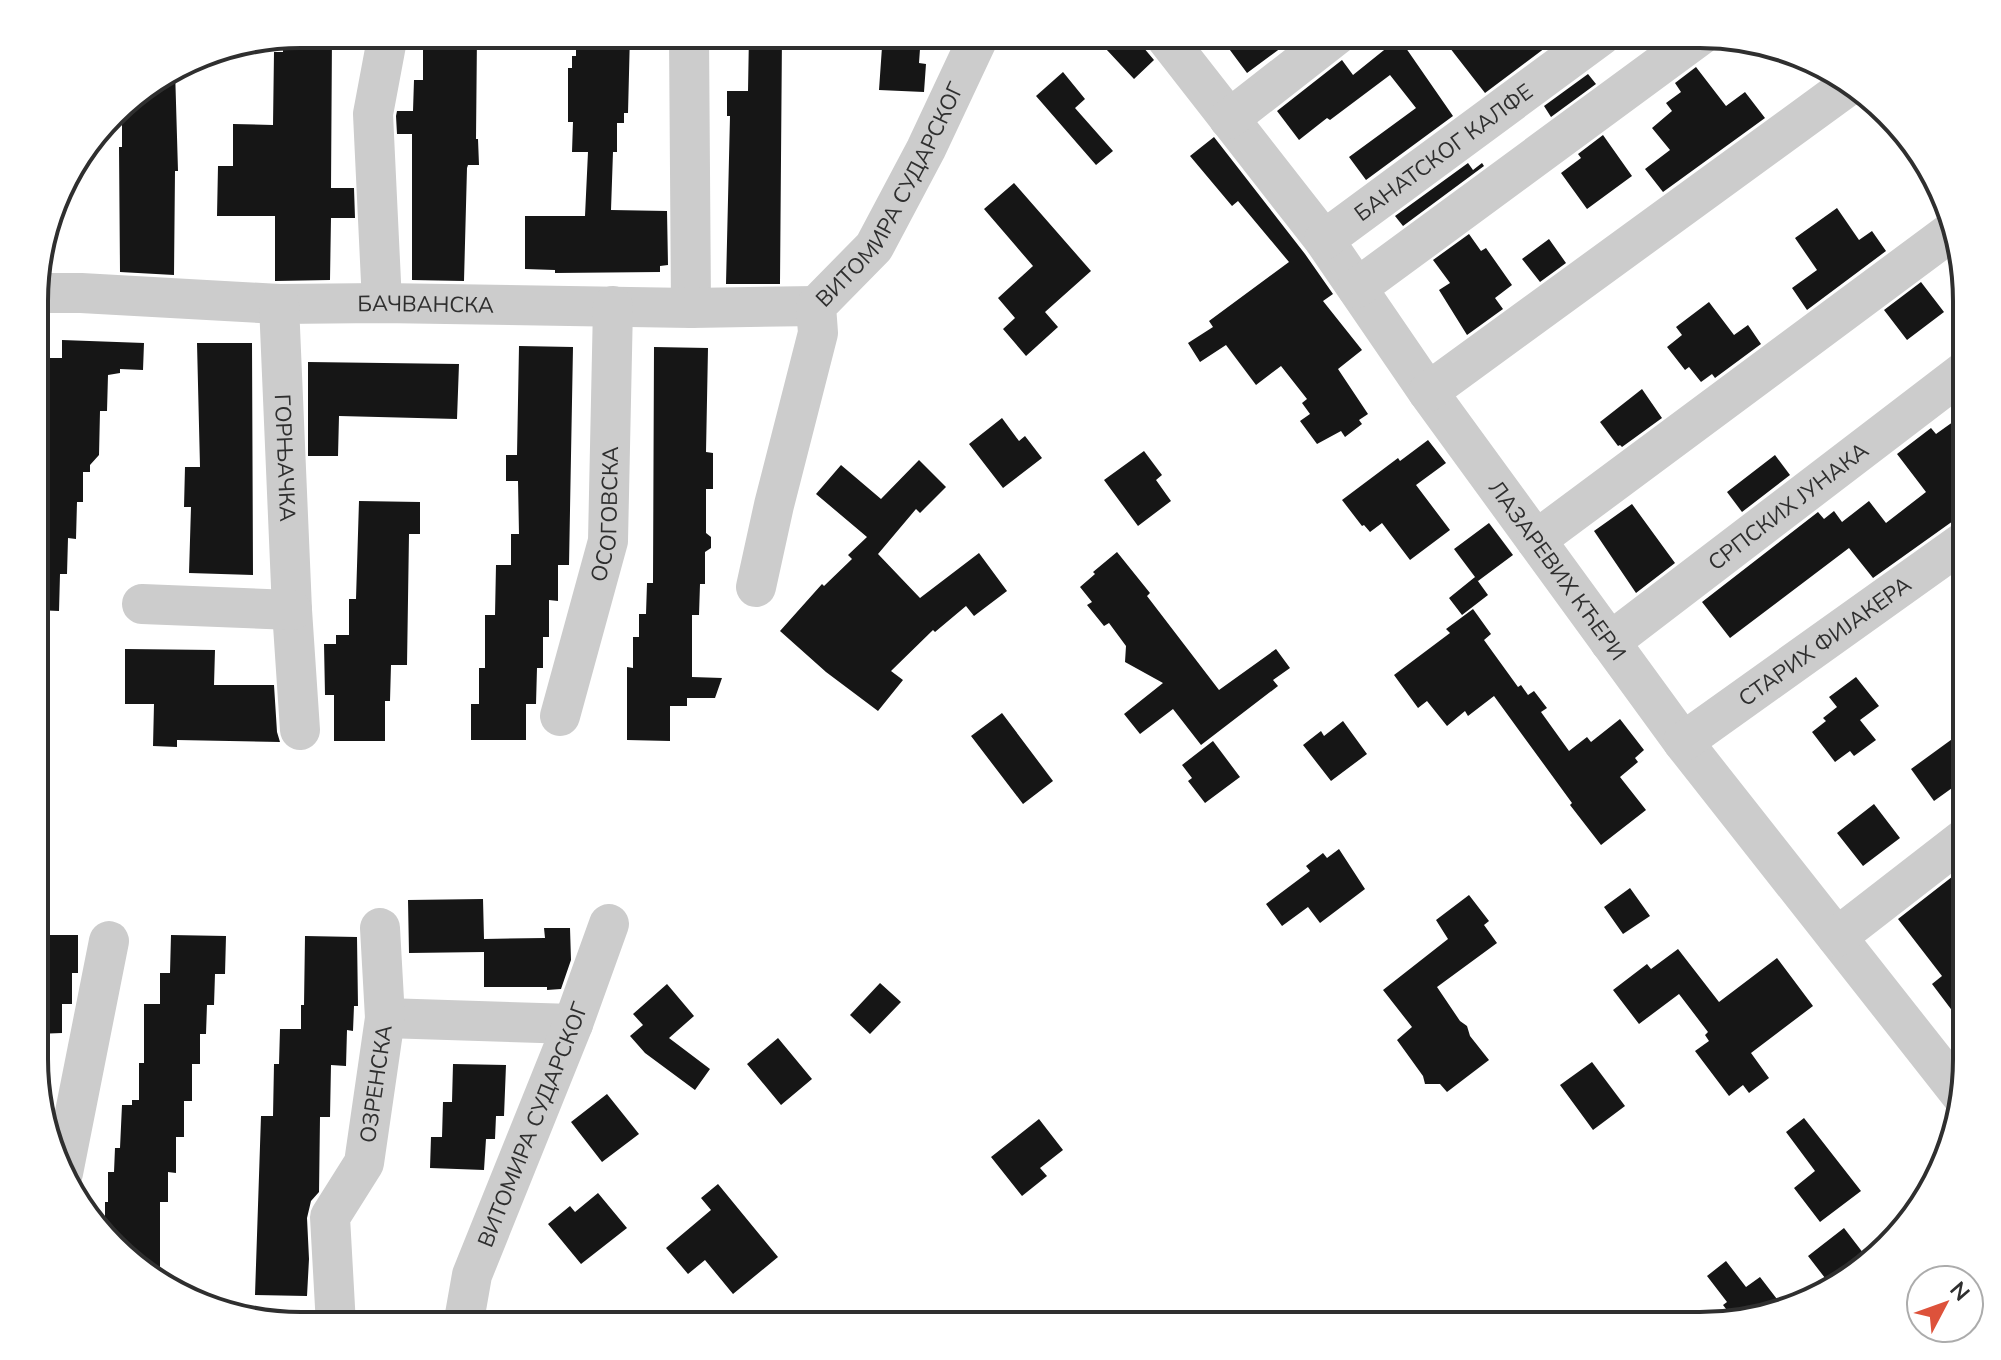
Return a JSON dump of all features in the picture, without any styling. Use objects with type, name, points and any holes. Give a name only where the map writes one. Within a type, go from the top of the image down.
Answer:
[{"type":"street","points":[[382,303],[373,114],[385,49]]},
{"type":"street","points":[[689,49],[691,308]]},
{"type":"street","name":"ВИТОМИРА СУДАРСКОГ","points":[[756,587],[818,333],[816,306],[874,247],[926,149],[973,49]]},
{"type":"street","name":"ЛАЗАРЕВИХ КЋЕРИ","points":[[1175,49],[1324,240],[1428,392],[1683,742],[1837,937],[1952,1068]]},
{"type":"street","points":[[1229,119],[1319,49]]},
{"type":"street","name":"БАНАТСКОГ КАЛФЕ","points":[[1324,240],[1583,49]]},
{"type":"street","points":[[1357,288],[1682,49]]},
{"type":"street","points":[[1428,392],[1841,91]]},
{"type":"street","points":[[1536,540],[1944,237]]},
{"type":"street","name":"БАЧВАНСКА","points":[[48,293],[279,304],[691,308],[816,306]]},
{"type":"street","name":"ГОРЊАЧКА","points":[[279,304],[300,730]]},
{"type":"street","name":"ОСОГОВСКА","points":[[560,716],[608,541],[613,306]]},
{"type":"street","name":"СРПСКИХ ЈУНАКА","points":[[1610,642],[1952,381]]},
{"type":"street","name":"СТАРИХ ФИЈАКЕРА","points":[[1683,742],[1952,550]]},
{"type":"street","points":[[142,604],[292,610]]},
{"type":"street","points":[[1837,937],[1952,848]]},
{"type":"street","name":"ВИТОМИРА СУДАРСКОГ","points":[[466,1311],[472,1275],[573,1024],[609,924]]},
{"type":"street","name":"ОЗРЕНСКА","points":[[335,1311],[330,1217],[364,1163],[385,1018],[380,928]]},
{"type":"street","points":[[67,1155],[109,941]]},
{"type":"street","points":[[385,1018],[573,1024]]},
{"type":"building","points":[[284,49],[332,49],[331,188],[354,188],[355,218],[331,218],[330,280],[275,281],[275,216],[217,216],[218,166],[233,166],[233,124],[273,125],[274,52],[283,52]]},
{"type":"building","points":[[477,49],[476,139],[479,165],[468,165],[467,168],[464,281],[412,280],[412,134],[397,134],[396,116],[397,111],[413,111],[414,80],[423,80],[423,50]]},
{"type":"building","points":[[576,49],[630,49],[628,113],[624,113],[624,123],[617,123],[611,210],[667,211],[668,265],[660,266],[660,272],[555,273],[555,270],[525,269],[525,216],[585,216],[588,152],[572,152],[573,122],[568,122],[568,68],[572,68],[572,56],[576,56]]},
{"type":"building","points":[[749,49],[782,49],[780,284],[726,284],[730,116],[727,116],[727,91],[748,91]]},
{"type":"building","points":[[882,49],[920,49],[919,63],[926,64],[924,92],[879,90]]},
{"type":"building","points":[[1106,49],[1145,49],[1154,60],[1134,79]]},
{"type":"building","points":[[1229,49],[1280,49],[1247,73]]},
{"type":"building","points":[[1385,49],[1407,49],[1453,116],[1366,180],[1349,157],[1416,108],[1390,75],[1299,140],[1277,111],[1342,60],[1353,75]]},
{"type":"building","points":[[1451,49],[1544,49],[1485,93]]},
{"type":"building","points":[[1696,67],[1726,106],[1745,92],[1765,118],[1663,192],[1645,169],[1670,150],[1652,128],[1672,111],[1666,103],[1681,92],[1675,83]]},
{"type":"building","points":[[1063,72],[1085,99],[1075,108],[1113,151],[1096,165],[1036,96]]},
{"type":"building","points":[[1588,74],[1596,84],[1551,117],[1544,106]]},
{"type":"building","points":[[175,81],[178,171],[175,171],[174,275],[120,272],[119,147],[122,147],[122,123],[147,100]]},
{"type":"building","points":[[1603,135],[1632,176],[1587,209],[1561,173],[1581,158],[1578,154]]},
{"type":"building","points":[[1214,137],[1333,294],[1323,301],[1362,350],[1338,369],[1368,414],[1359,420],[1362,424],[1345,437],[1341,431],[1317,444],[1300,421],[1310,414],[1302,403],[1307,399],[1281,366],[1256,385],[1226,345],[1200,362],[1188,343],[1213,327],[1209,321],[1289,262],[1238,201],[1232,206],[1190,156]]},
{"type":"building","points":[[1468,163],[1473,170],[1482,163],[1484,166],[1403,226],[1395,216]]},
{"type":"building","points":[[1014,183],[1091,271],[1045,312],[1058,327],[1026,356],[1003,329],[1015,318],[998,298],[1033,266],[984,209]]},
{"type":"building","points":[[1837,208],[1859,240],[1872,231],[1886,251],[1807,310],[1792,288],[1817,270],[1795,238]]},
{"type":"building","points":[[1469,234],[1481,251],[1486,248],[1512,285],[1495,298],[1503,309],[1467,335],[1439,290],[1450,283],[1433,260]]},
{"type":"building","points":[[1549,239],[1566,263],[1540,282],[1522,259]]},
{"type":"building","points":[[1921,282],[1944,312],[1907,340],[1884,310]]},
{"type":"building","points":[[1709,302],[1734,335],[1748,325],[1761,344],[1715,378],[1712,374],[1701,382],[1689,367],[1685,370],[1667,347],[1682,335],[1676,327]]},
{"type":"building","points":[[62,340],[144,343],[143,370],[120,369],[120,373],[108,375],[107,411],[100,411],[99,455],[90,465],[90,472],[83,472],[83,502],[77,502],[76,539],[68,538],[67,574],[60,574],[59,611],[48,611],[48,409],[50,358],[62,358]]},
{"type":"building","points":[[197,343],[252,343],[253,575],[189,573],[191,507],[184,507],[185,467],[200,467]]},
{"type":"building","points":[[519,346],[573,347],[569,565],[558,565],[558,601],[549,600],[549,637],[543,637],[543,668],[537,668],[536,704],[526,704],[526,740],[471,740],[471,704],[479,704],[479,668],[485,668],[485,615],[495,615],[496,565],[511,565],[511,534],[519,534],[518,481],[506,481],[506,455],[517,455]]},
{"type":"building","points":[[654,347],[708,348],[706,452],[713,453],[713,489],[706,489],[706,533],[711,537],[711,548],[705,552],[705,584],[700,584],[699,615],[692,615],[692,677],[722,678],[715,698],[687,698],[687,706],[670,706],[670,741],[627,740],[627,667],[633,668],[633,637],[639,637],[639,614],[646,614],[647,583],[653,583]]},
{"type":"building","points":[[308,362],[459,364],[457,419],[339,416],[338,456],[308,456]]},
{"type":"building","points":[[1642,389],[1662,418],[1622,447],[1618,446],[1600,422]]},
{"type":"building","points":[[1002,418],[1019,441],[1025,436],[1042,458],[1003,488],[969,444]]},
{"type":"building","points":[[1952,423],[1952,522],[1873,578],[1849,548],[1730,638],[1702,602],[1818,512],[1824,519],[1834,511],[1842,522],[1869,501],[1886,523],[1926,492],[1897,454],[1931,428],[1936,434]]},
{"type":"building","points":[[1428,440],[1446,463],[1416,485],[1450,530],[1410,560],[1382,523],[1370,532],[1342,500],[1398,458],[1400,461]]},
{"type":"building","points":[[1144,451],[1162,475],[1156,480],[1171,501],[1138,526],[1104,480]]},
{"type":"building","points":[[1775,455],[1790,475],[1742,512],[1727,492]]},
{"type":"building","points":[[919,460],[946,487],[920,513],[916,509],[878,554],[920,598],[979,553],[1007,591],[974,616],[966,606],[935,632],[933,630],[891,671],[903,680],[878,711],[826,672],[780,631],[822,584],[824,586],[852,559],[848,555],[867,537],[816,494],[841,465],[881,499]]},
{"type":"building","points":[[359,501],[420,502],[420,534],[409,534],[407,665],[391,665],[390,701],[385,701],[385,741],[334,741],[334,695],[325,695],[324,644],[336,644],[336,635],[349,635],[349,599],[356,599]]},
{"type":"building","points":[[1632,504],[1675,563],[1636,593],[1594,531]]},
{"type":"building","points":[[1489,523],[1513,555],[1478,581],[1454,549]]},
{"type":"building","points":[[1117,552],[1219,690],[1276,649],[1290,668],[1273,680],[1278,686],[1201,745],[1173,709],[1140,734],[1124,714],[1163,683],[1125,662],[1126,646],[1109,623],[1104,626],[1087,605],[1092,602],[1080,587]]},
{"type":"building","points":[[1475,577],[1488,595],[1462,615],[1449,598]]},
{"type":"building","points":[[1473,609],[1491,634],[1484,640],[1518,687],[1521,685],[1528,695],[1534,691],[1547,708],[1541,712],[1569,751],[1587,737],[1591,742],[1620,719],[1644,750],[1635,758],[1638,762],[1620,777],[1646,810],[1601,845],[1494,696],[1468,716],[1465,711],[1447,726],[1427,701],[1418,708],[1394,675],[1450,633],[1446,629]]},
{"type":"building","points":[[125,649],[215,650],[214,685],[274,685],[280,742],[177,740],[177,747],[153,746],[154,704],[125,704]]},
{"type":"building","points":[[1856,677],[1879,706],[1860,720],[1876,740],[1854,756],[1850,751],[1835,762],[1812,732],[1837,707],[1829,697]]},
{"type":"building","points":[[1002,713],[1053,781],[1023,804],[971,736]]},
{"type":"building","points":[[1343,721],[1367,754],[1331,781],[1303,745],[1321,731],[1324,736]]},
{"type":"building","points":[[1952,739],[1952,788],[1934,801],[1911,769]]},
{"type":"building","points":[[1213,741],[1240,777],[1205,803],[1188,781],[1192,778],[1182,765]]},
{"type":"building","points":[[1874,804],[1900,838],[1863,866],[1837,833]]},
{"type":"building","points":[[1339,849],[1365,889],[1320,923],[1308,907],[1282,926],[1266,904],[1310,871],[1306,866],[1323,853],[1327,858]]},
{"type":"building","points":[[1952,877],[1952,1010],[1932,984],[1942,976],[1898,919]]},
{"type":"building","points":[[1630,888],[1650,916],[1623,934],[1604,907]]},
{"type":"building","points":[[1469,895],[1489,921],[1484,925],[1497,943],[1437,987],[1489,1060],[1447,1092],[1440,1084],[1425,1084],[1423,1076],[1397,1040],[1412,1027],[1383,990],[1448,939],[1436,920]]},
{"type":"building","points":[[483,899],[484,939],[545,938],[544,928],[570,928],[571,960],[561,989],[484,987],[484,952],[409,953],[408,900]]},
{"type":"building","points":[[49,935],[78,935],[78,973],[72,973],[72,1004],[62,1004],[62,1033],[49,1034]]},
{"type":"building","points":[[171,935],[226,936],[225,974],[215,974],[214,1005],[207,1005],[206,1034],[200,1034],[200,1064],[192,1064],[192,1101],[184,1101],[184,1137],[176,1137],[176,1173],[168,1172],[168,1202],[160,1202],[160,1269],[134,1249],[105,1219],[105,1202],[108,1202],[108,1172],[114,1172],[115,1148],[120,1148],[122,1105],[132,1105],[132,1100],[139,1100],[139,1063],[144,1063],[144,1004],[160,1004],[160,973],[170,973]]},
{"type":"building","points":[[305,936],[357,937],[358,1006],[354,1006],[353,1031],[347,1030],[346,1066],[331,1065],[330,1117],[320,1117],[319,1192],[311,1201],[307,1218],[307,1296],[255,1295],[261,1116],[273,1116],[274,1064],[279,1064],[280,1029],[301,1029]]},
{"type":"building","points":[[1678,949],[1719,1002],[1777,958],[1813,1006],[1751,1053],[1769,1078],[1749,1093],[1743,1085],[1729,1096],[1695,1051],[1709,1041],[1705,1035],[1708,1032],[1679,994],[1639,1024],[1613,990],[1647,964],[1651,969]]},
{"type":"building","points":[[880,983],[901,1002],[870,1034],[850,1015]]},
{"type":"building","points":[[667,984],[694,1016],[669,1038],[710,1069],[695,1090],[645,1053],[630,1036],[643,1025],[633,1014]]},
{"type":"building","points":[[778,1038],[812,1079],[781,1105],[747,1064]]},
{"type":"building","points":[[1592,1062],[1625,1106],[1593,1130],[1560,1085]]},
{"type":"building","points":[[453,1064],[506,1065],[504,1116],[496,1116],[495,1139],[486,1139],[484,1170],[430,1168],[431,1137],[442,1137],[443,1102],[452,1102]]},
{"type":"building","points":[[607,1094],[639,1134],[602,1162],[571,1122]]},
{"type":"building","points":[[1804,1118],[1861,1191],[1820,1222],[1794,1188],[1815,1171],[1786,1132]]},
{"type":"building","points":[[1039,1119],[1063,1150],[1040,1168],[1047,1176],[1022,1196],[991,1157]]},
{"type":"building","points":[[718,1184],[778,1257],[733,1294],[705,1260],[688,1274],[666,1248],[711,1210],[701,1198]]},
{"type":"building","points":[[598,1193],[627,1228],[581,1264],[548,1224],[570,1206],[575,1212]]},
{"type":"building","points":[[1844,1228],[1863,1252],[1825,1278],[1808,1256]]},
{"type":"building","points":[[1726,1261],[1746,1287],[1760,1277],[1778,1300],[1727,1310],[1723,1305],[1727,1302],[1707,1276]]}]
